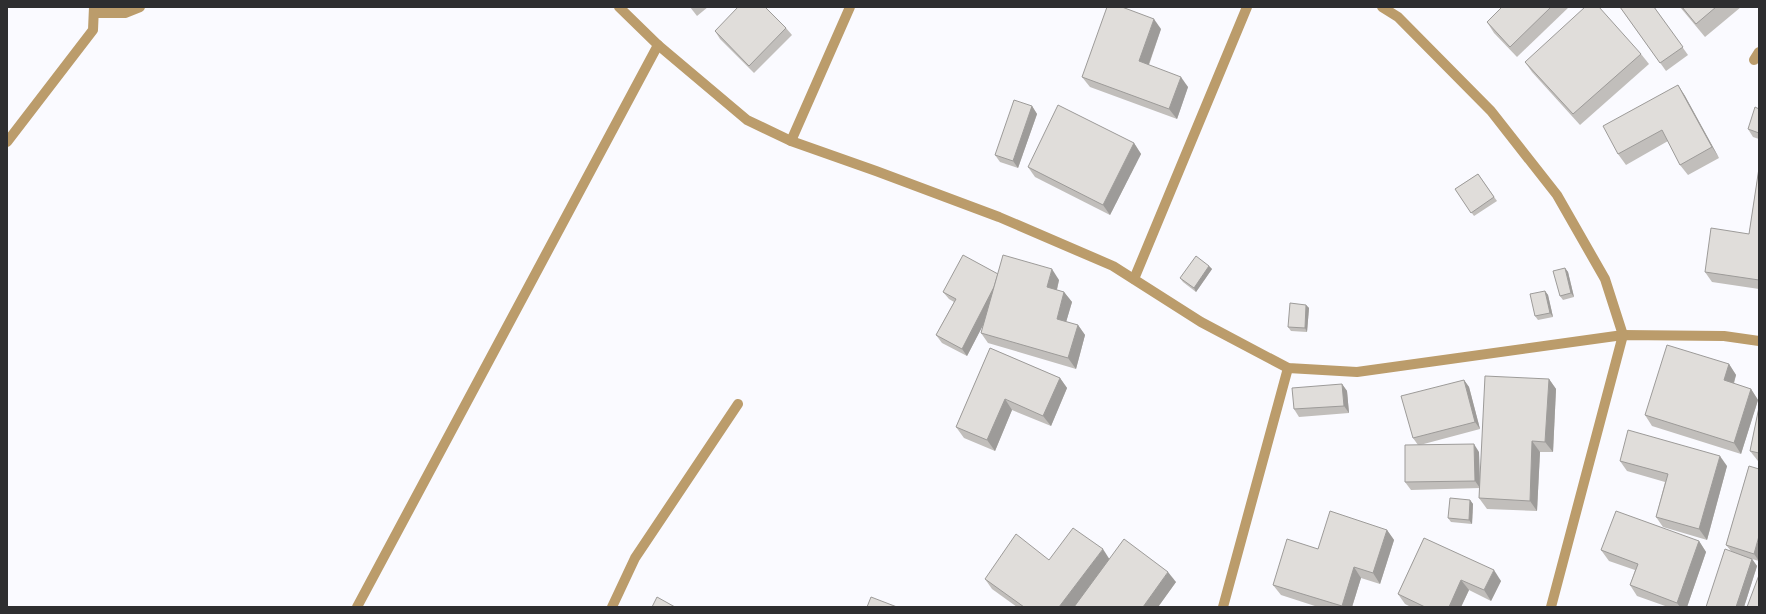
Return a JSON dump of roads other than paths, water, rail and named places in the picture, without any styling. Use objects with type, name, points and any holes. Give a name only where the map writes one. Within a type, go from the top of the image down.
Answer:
[{"type":"street","points":[[7,142],[93,30],[94,10],[125,13],[140,7]]},
{"type":"street","points":[[619,7],[658,45],[747,120],[790,141],[999,217],[1113,266],[1201,322],[1288,368],[1357,372],[1623,335],[1724,336],[1759,341]]},
{"type":"street","points":[[790,141],[850,7]]},
{"type":"street","points":[[1134,279],[1247,7]]},
{"type":"street","points":[[1382,7],[1398,17],[1491,110],[1557,195],[1606,279],[1623,335],[1551,607]]},
{"type":"street","points":[[357,607],[658,45]]},
{"type":"street","points":[[1223,607],[1288,368]]},
{"type":"street","points":[[612,607],[635,558],[738,404]]}]
